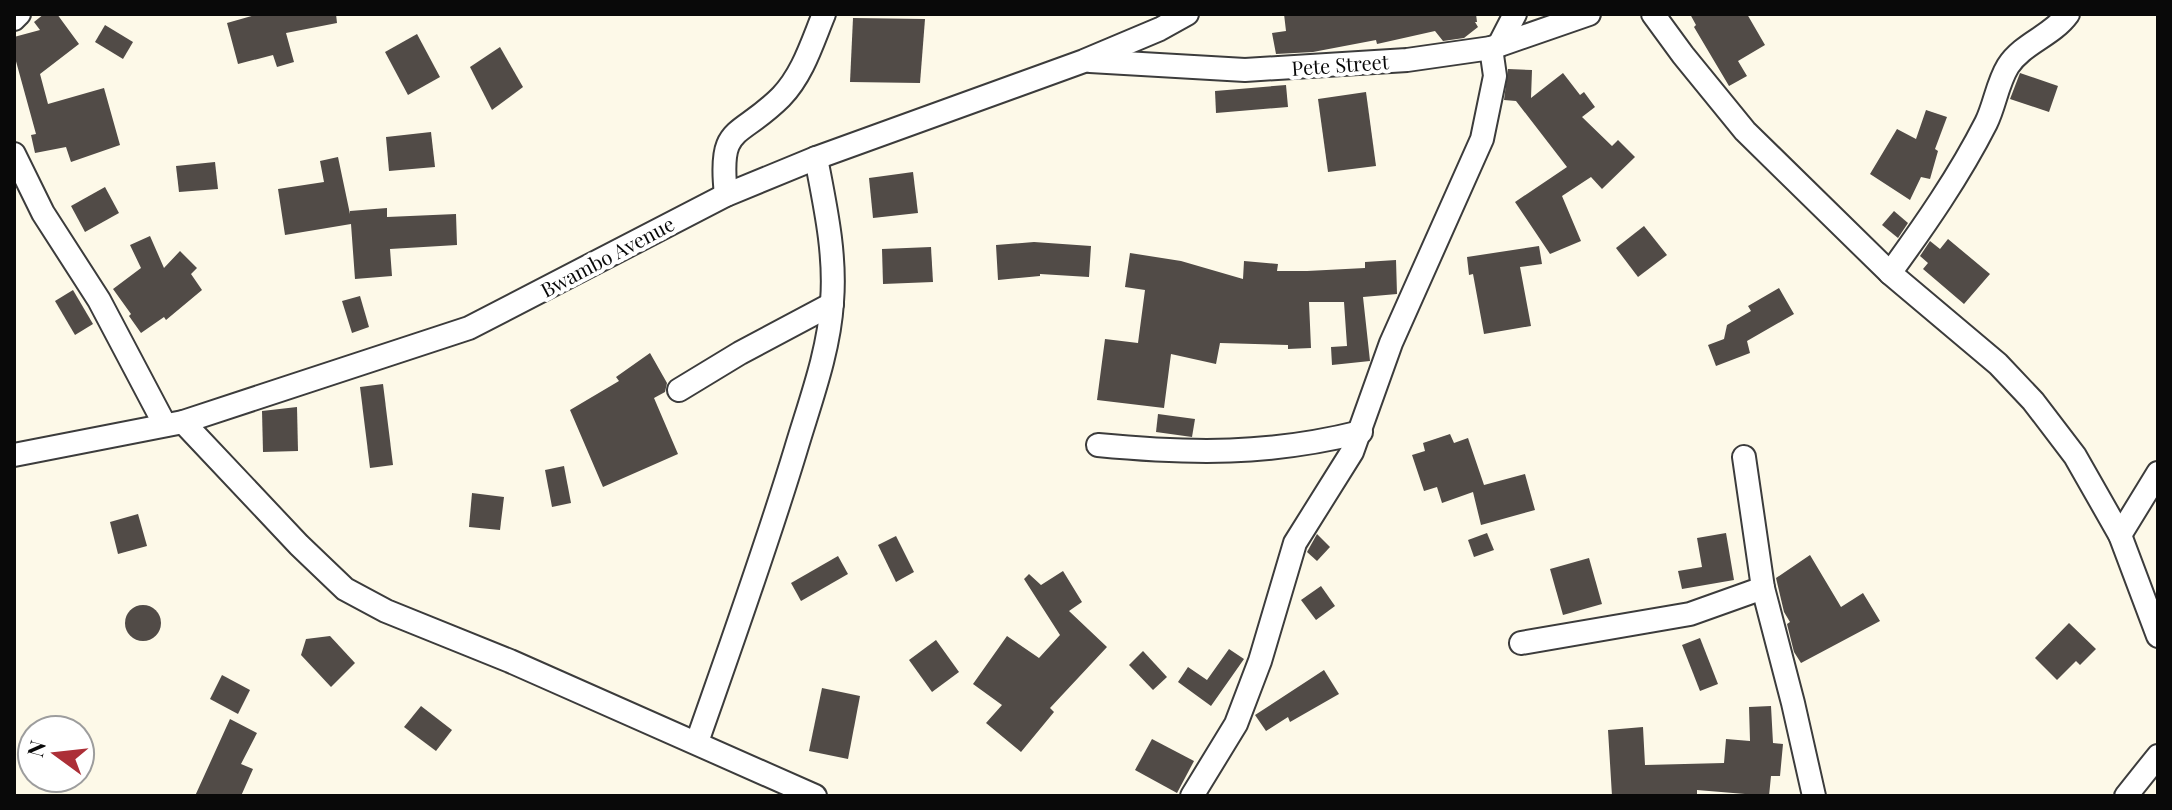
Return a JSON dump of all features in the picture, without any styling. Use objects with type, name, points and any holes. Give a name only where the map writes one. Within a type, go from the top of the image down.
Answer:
[{"type":"street","points":[[14,19],[19,14]]},
{"type":"street","points":[[726,195],[722,167],[724,148],[735,134],[781,96],[800,74],[824,14]]},
{"type":"street","name":"Bwambo Avenue","points":[[14,455],[174,423],[469,328],[726,195],[816,158],[1084,61],[1154,21],[1187,14]]},
{"type":"street","points":[[1192,796],[1236,724],[1260,661],[1295,543],[1352,452],[1361,432],[1391,343],[1482,139],[1495,76],[1495,46],[1515,14]]},
{"type":"street","name":"Pete Street","points":[[1084,61],[1245,70],[1407,60],[1495,46],[1589,14]]},
{"type":"street","points":[[1653,14],[1745,131],[1890,273],[1998,364],[2033,401],[2075,456],[2120,535],[2158,636]]},
{"type":"street","points":[[1890,273],[1930,217],[1980,133],[2008,66],[2021,51],[2057,27],[2068,14]]},
{"type":"street","points":[[14,154],[43,213],[174,423],[345,589],[386,611],[697,742],[815,796]]},
{"type":"street","points":[[697,742],[766,546],[825,343],[832,304],[828,219],[816,158]]},
{"type":"street","points":[[679,390],[832,304]]},
{"type":"street","points":[[1098,445],[1238,452],[1309,444],[1361,432]]},
{"type":"street","points":[[1744,457],[1763,588],[1814,796]]},
{"type":"street","points":[[2120,535],[2158,473]]},
{"type":"street","points":[[1521,643],[1690,614],[1763,588]]},
{"type":"street","points":[[2126,796],[2158,756]]},
{"type":"building","points":[[44,14],[57,14],[79,44],[40,74],[48,104],[104,88],[120,145],[71,162],[66,147],[35,153],[31,135],[36,134],[14,54],[14,37],[40,30],[34,22]]},
{"type":"building","points":[[259,14],[336,14],[337,23],[286,33],[294,62],[277,67],[273,55],[238,64],[227,23]]},
{"type":"building","points":[[1284,14],[1476,14],[1478,27],[1464,38],[1443,41],[1435,31],[1377,44],[1376,40],[1313,52],[1276,54],[1272,33],[1286,31]]},
{"type":"building","points":[[1690,14],[1747,14],[1765,45],[1738,61],[1747,76],[1729,86],[1694,27],[1696,25]]},
{"type":"building","points":[[853,18],[925,19],[920,83],[850,82]]},
{"type":"building","points":[[105,25],[133,42],[123,59],[95,42]]},
{"type":"building","points":[[417,34],[440,77],[408,95],[385,52]]},
{"type":"building","points":[[500,47],[523,87],[492,110],[470,67]]},
{"type":"building","points":[[1508,69],[1532,70],[1531,98],[1563,73],[1580,95],[1584,92],[1595,107],[1582,117],[1612,146],[1618,140],[1635,157],[1602,189],[1591,177],[1562,196],[1581,241],[1550,254],[1515,202],[1567,167],[1516,101],[1504,100]]},
{"type":"building","points":[[2020,73],[2058,86],[2049,112],[2010,99]]},
{"type":"building","points":[[1286,85],[1288,107],[1216,113],[1215,91]]},
{"type":"building","points":[[1366,92],[1376,166],[1328,172],[1318,99]]},
{"type":"building","points":[[1926,110],[1947,117],[1935,149],[1938,151],[1930,179],[1921,177],[1910,200],[1870,174],[1897,129],[1916,139]]},
{"type":"building","points":[[431,132],[435,167],[389,171],[386,137]]},
{"type":"building","points":[[338,157],[350,214],[350,211],[387,208],[387,217],[456,214],[457,245],[390,249],[392,276],[355,279],[351,224],[285,235],[278,189],[324,182],[320,161]]},
{"type":"building","points":[[215,162],[218,189],[179,192],[176,166]]},
{"type":"building","points":[[913,172],[918,213],[873,218],[869,178]]},
{"type":"building","points":[[105,187],[119,213],[85,232],[71,206]]},
{"type":"building","points":[[1894,211],[1908,223],[1898,238],[1882,225]]},
{"type":"building","points":[[1644,226],[1667,255],[1638,277],[1616,248]]},
{"type":"building","points":[[150,236],[164,268],[180,251],[197,268],[191,274],[202,290],[166,320],[164,317],[141,333],[113,289],[141,268],[130,245]]},
{"type":"building","points":[[1948,239],[1990,274],[1964,304],[1923,269],[1928,263],[1920,256],[1930,241],[1940,249]]},
{"type":"building","points":[[1034,242],[1091,246],[1089,277],[1040,274],[998,280],[996,245]]},
{"type":"building","points":[[1539,246],[1542,264],[1520,267],[1531,326],[1484,334],[1467,257]]},
{"type":"building","points":[[931,247],[933,282],[883,284],[882,249]]},
{"type":"building","points":[[1130,253],[1181,261],[1243,279],[1244,261],[1278,264],[1277,271],[1307,271],[1365,268],[1365,262],[1396,260],[1397,294],[1363,297],[1370,361],[1332,365],[1331,347],[1347,346],[1344,302],[1309,302],[1311,348],[1220,343],[1216,364],[1171,354],[1164,408],[1097,400],[1105,339],[1138,343],[1145,290],[1125,287]]},
{"type":"building","points":[[1779,288],[1794,314],[1747,341],[1750,353],[1716,366],[1708,345],[1724,339],[1727,325],[1751,311],[1748,306]]},
{"type":"building","points":[[73,290],[93,324],[75,335],[55,301]]},
{"type":"building","points":[[360,296],[369,327],[352,333],[342,301]]},
{"type":"building","points":[[650,353],[667,383],[665,392],[654,398],[678,454],[603,487],[570,410],[619,381],[616,377]]},
{"type":"building","points":[[383,384],[393,465],[370,468],[360,387]]},
{"type":"building","points":[[297,407],[298,451],[263,452],[262,411]]},
{"type":"building","points":[[1158,414],[1195,419],[1192,437],[1156,432]]},
{"type":"building","points":[[1450,434],[1454,443],[1468,438],[1484,485],[1525,474],[1535,510],[1481,525],[1473,492],[1442,503],[1437,487],[1424,491],[1412,455],[1425,451],[1423,443]]},
{"type":"building","points":[[564,466],[571,503],[552,507],[545,470]]},
{"type":"building","points":[[472,493],[504,497],[500,530],[469,527]]},
{"type":"building","points":[[138,514],[147,546],[118,554],[110,522]]},
{"type":"building","points":[[1487,533],[1494,550],[1474,557],[1468,540]]},
{"type":"building","points":[[1726,533],[1734,580],[1682,589],[1678,571],[1702,567],[1697,538]]},
{"type":"building","points":[[1317,534],[1330,547],[1317,561],[1307,552]]},
{"type":"building","points":[[896,536],[914,572],[896,582],[878,545]]},
{"type":"building","points":[[1810,555],[1841,607],[1863,593],[1880,621],[1801,663],[1794,652],[1787,624],[1790,622],[1784,612],[1776,578]]},
{"type":"building","points":[[838,556],[848,574],[801,601],[791,583]]},
{"type":"building","points":[[1589,558],[1602,604],[1563,615],[1550,569]]},
{"type":"building","points":[[1063,571],[1082,602],[1069,611],[1107,647],[1050,708],[1054,712],[1021,752],[986,723],[1002,705],[973,684],[1007,636],[1039,658],[1060,635],[1024,579],[1029,574],[1041,585]]},
{"type":"building","points":[[1321,586],[1335,606],[1316,620],[1301,600]]},
{"type":"building","points":[[143,605],[155,611],[161,623],[155,635],[143,641],[131,635],[125,623],[131,611]]},
{"type":"building","points":[[2069,623],[2096,649],[2080,665],[2076,661],[2057,680],[2035,658]]},
{"type":"building","points":[[330,636],[355,663],[331,687],[301,655],[306,639]]},
{"type":"building","points":[[1700,638],[1718,684],[1700,691],[1682,645]]},
{"type":"building","points":[[936,640],[959,672],[932,692],[909,660]]},
{"type":"building","points":[[1229,649],[1244,659],[1211,706],[1178,682],[1188,667],[1207,680]]},
{"type":"building","points":[[1143,651],[1167,677],[1153,690],[1129,665]]},
{"type":"building","points":[[1324,670],[1339,694],[1290,722],[1288,717],[1266,731],[1255,715]]},
{"type":"building","points":[[222,675],[250,690],[238,714],[210,699]]},
{"type":"building","points":[[822,688],[860,696],[848,759],[809,751]]},
{"type":"building","points":[[421,706],[452,730],[436,751],[404,727]]},
{"type":"building","points":[[1771,706],[1773,743],[1783,744],[1780,776],[1771,776],[1769,796],[1697,790],[1697,796],[1612,796],[1608,730],[1643,727],[1645,765],[1724,763],[1726,739],[1750,741],[1749,707]]},
{"type":"building","points":[[230,719],[257,733],[241,764],[253,769],[241,796],[195,796]]},
{"type":"building","points":[[1152,739],[1194,761],[1177,793],[1135,770]]}]
